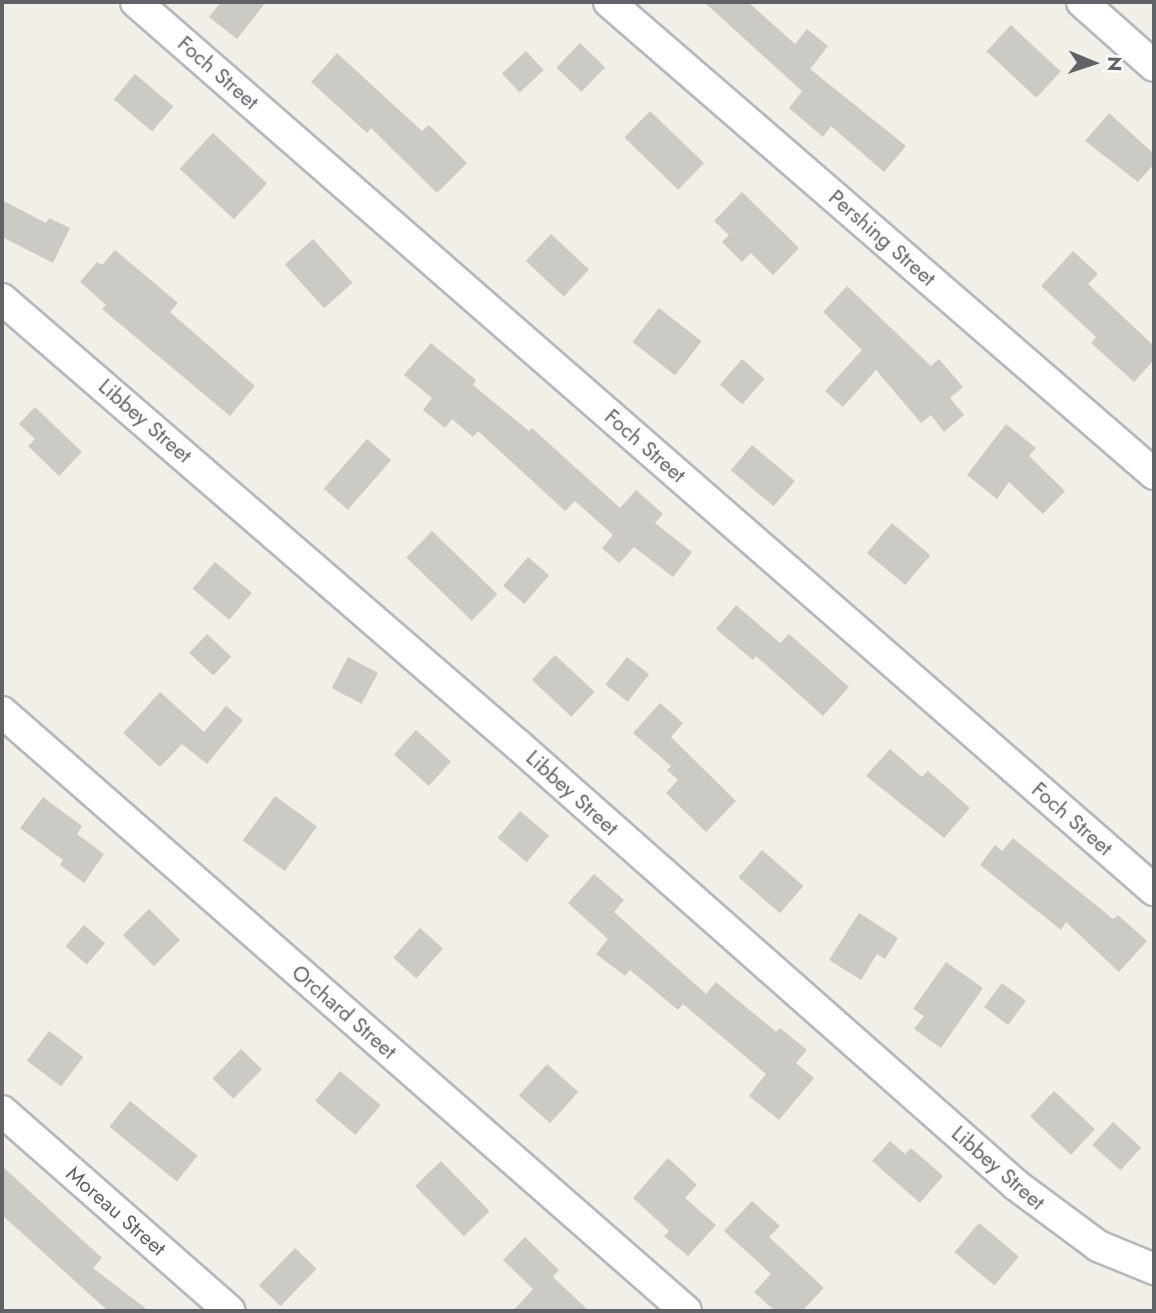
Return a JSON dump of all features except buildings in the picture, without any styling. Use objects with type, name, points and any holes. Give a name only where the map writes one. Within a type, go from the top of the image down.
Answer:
[{"type":"street","name":"Foch Street","points":[[136,2],[1154,890]]},
{"type":"street","name":"Pershing Street","points":[[610,2],[1154,474]]},
{"type":"street","points":[[1082,2],[1154,66]]},
{"type":"street","name":"Libbey Street","points":[[2,299],[528,754],[1016,1185],[1098,1246],[1154,1269]]},
{"type":"street","name":"Orchard Street","points":[[2,712],[686,1311]]},
{"type":"street","name":"Moreau Street","points":[[2,1111],[230,1311]]}]
